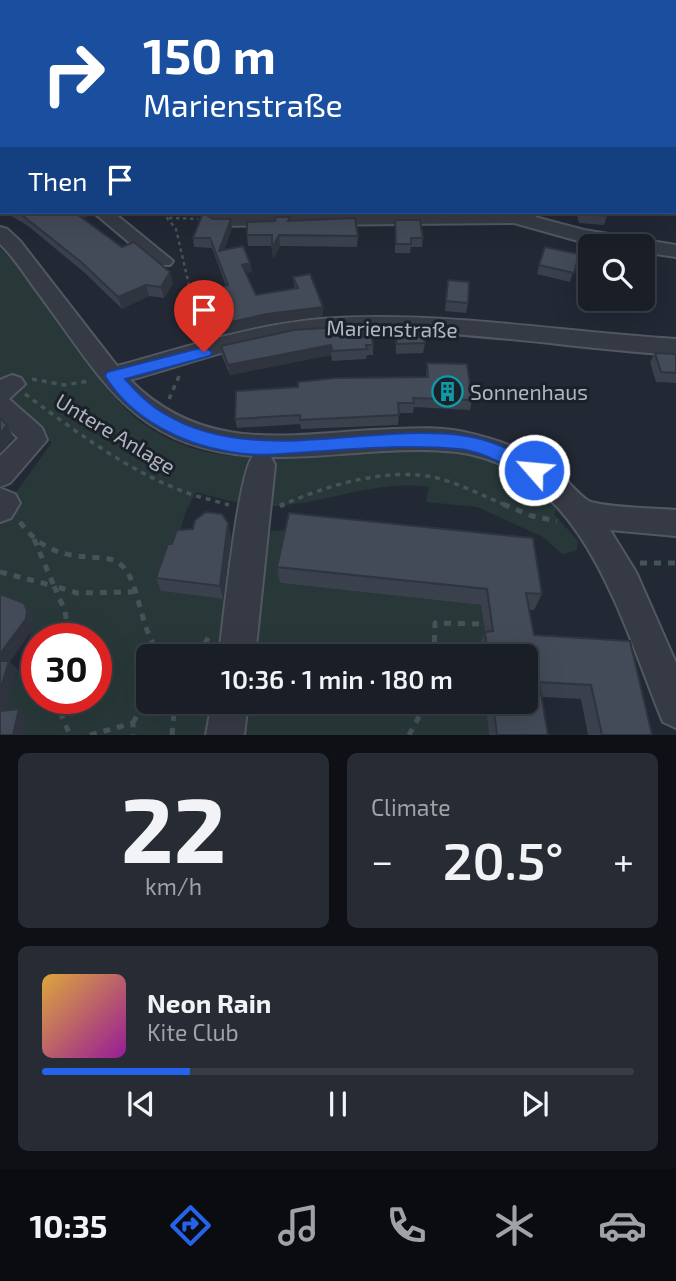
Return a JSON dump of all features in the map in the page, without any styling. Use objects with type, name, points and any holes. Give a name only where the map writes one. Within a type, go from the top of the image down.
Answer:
[{"type":"street","points":[[104,214],[163,261]]},
{"type":"street","points":[[214,220],[523,214],[582,236],[676,251]]},
{"type":"street","points":[[0,233],[13,245],[113,376],[138,404],[159,419],[200,437],[231,446],[264,448],[415,439],[463,442],[494,450],[534,470],[583,514],[607,548],[641,619],[676,709]]},
{"type":"street","name":"Marienstraße","points":[[113,376],[295,330],[363,325],[413,324],[676,347]]},
{"type":"street","points":[[1,497],[33,440],[9,390]]},
{"type":"street","points":[[238,644],[261,465]]},
{"type":"street","points":[[583,514],[676,523]]},
{"type":"street","points":[[225,735],[228,714]]},
{"type":"path","points":[[159,419],[196,354],[185,260],[176,229],[164,214]]},
{"type":"path","points":[[169,218],[214,220]]},
{"type":"path","points":[[9,390],[64,385],[113,376]]},
{"type":"path","name":"Untere Anlage","points":[[9,390],[151,476],[181,490],[253,512]]},
{"type":"path","points":[[253,512],[275,508],[323,487],[405,474],[438,478],[532,516],[563,522],[583,514]]},
{"type":"path","points":[[1,497],[34,539],[63,602],[69,623]]},
{"type":"path","points":[[34,539],[71,556],[112,559],[122,565],[129,572],[133,593],[150,644]]},
{"type":"path","points":[[638,563],[676,563]]},
{"type":"path","points":[[0,572],[77,593],[133,593]]},
{"type":"path","points":[[434,644],[435,623],[484,624]]},
{"type":"path","points":[[62,714],[70,735]]},
{"type":"path","points":[[133,735],[133,723],[137,714]]},
{"type":"path","points":[[172,735],[174,714]]},
{"type":"path","points":[[409,735],[420,714]]},
{"type":"path","points":[[90,735],[133,723]]},
{"type":"shaded area","points":[[0,248],[19,267],[111,394],[145,425],[186,446],[228,455],[272,457],[407,447],[450,449],[493,459],[520,473],[558,506],[554,514],[578,541],[576,551],[562,554],[543,537],[477,507],[426,502],[429,487],[390,486],[272,506],[224,500],[196,492],[186,511],[162,591],[230,600],[223,644],[136,644],[136,714],[211,714],[207,735],[24,735],[27,717],[2,720],[21,662],[21,714],[112,714],[112,623],[34,623],[35,620],[0,600],[0,515],[52,442],[0,411]]},
{"type":"shaded area","points":[[290,530],[280,583],[481,605],[487,644],[251,644],[264,538],[272,531]]},
{"type":"shaded area","points":[[242,714],[486,714],[489,735],[239,735]]},
{"type":"building","points":[[21,214],[77,214],[122,247],[134,242],[170,272],[161,287],[146,285],[118,297],[81,262]]},
{"type":"building","points":[[203,214],[213,219],[231,219],[219,251],[243,246],[250,263],[242,265],[256,295],[298,288],[293,277],[310,274],[323,307],[267,314],[213,326],[209,315],[216,314],[208,292],[228,285],[210,238],[193,238]]},
{"type":"building","points":[[276,217],[290,217],[288,221],[355,218],[358,236],[279,235],[272,248],[272,235],[247,235],[247,222],[275,221]]},
{"type":"building","points":[[395,220],[420,220],[423,238],[411,238],[411,244],[396,244]]},
{"type":"building","points":[[545,247],[578,254],[574,273],[539,265]]},
{"type":"building","points":[[448,280],[469,282],[468,303],[446,301]]},
{"type":"building","points":[[370,325],[373,345],[366,345],[367,349],[332,351],[331,345],[228,365],[221,346],[294,330]]},
{"type":"building","points":[[395,325],[421,325],[425,343],[397,344]]},
{"type":"building","points":[[655,353],[676,354],[676,373],[661,372]]},
{"type":"building","points":[[427,363],[467,364],[472,400],[413,398],[414,403],[398,403],[399,415],[300,420],[300,415],[235,419],[236,391],[298,387],[298,382],[335,378],[428,377]]},
{"type":"building","points":[[0,418],[7,425],[0,433]]},
{"type":"building","points":[[206,512],[222,514],[228,523],[220,586],[156,578],[168,544],[172,544],[177,530],[193,529],[195,520]]},
{"type":"building","points":[[289,513],[533,538],[542,594],[526,593],[534,635],[630,641],[652,735],[602,735],[591,685],[539,682],[548,735],[497,735],[494,714],[538,714],[538,644],[486,644],[485,632],[493,631],[487,589],[277,567]]},
{"type":"building","points":[[0,594],[24,603],[27,610],[26,619],[0,654]]},
{"type":"building","points":[[0,661],[9,661],[0,691]]},
{"type":"building","points":[[19,709],[13,735],[0,735],[0,711]]},
{"type":"place","name":"Sonnenhaus","points":[[447,391]]},
{"type":"route","points":[[204,352],[113,376],[138,404],[159,419],[200,437],[231,446],[264,448],[415,439],[463,442],[494,450],[534,470]]}]
